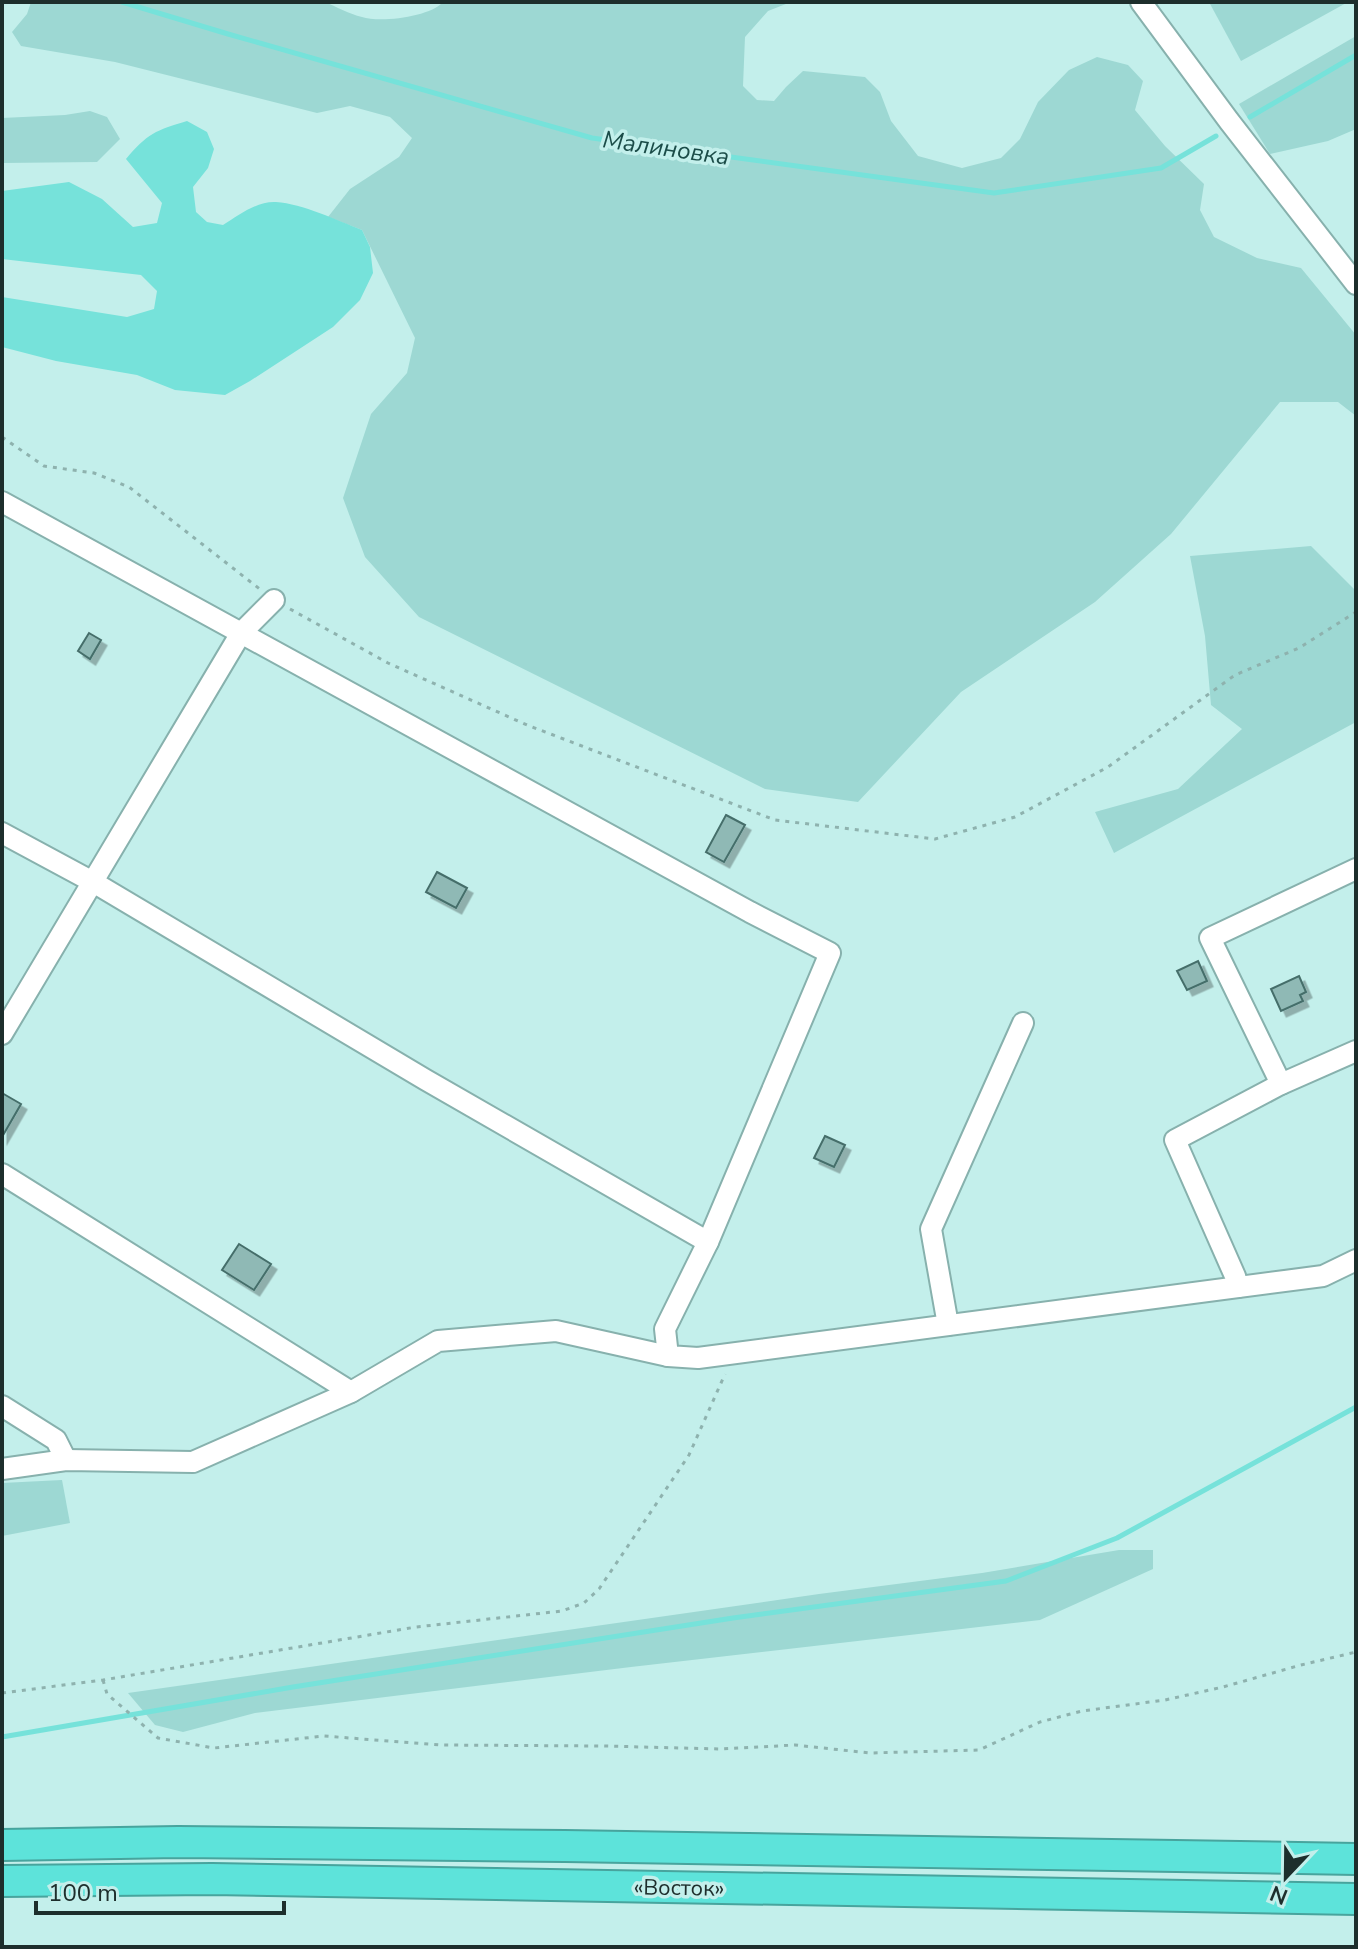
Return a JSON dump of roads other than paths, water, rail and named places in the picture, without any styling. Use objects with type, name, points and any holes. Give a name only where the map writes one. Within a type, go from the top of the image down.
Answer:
[{"type":"highway","name":"«Восток»","points":[[2,1845],[193,1842],[1356,1859]]},
{"type":"highway","name":"«Восток»","points":[[2,1881],[228,1879],[1356,1899]]},
{"type":"street","points":[[1141,2],[1356,284]]},
{"type":"street","points":[[2,502],[736,905],[830,953],[708,1242],[665,1329],[668,1356]]},
{"type":"street","points":[[2,1034],[241,633],[274,600]]},
{"type":"street","points":[[2,833],[93,882],[426,1080],[708,1242]]},
{"type":"street","points":[[1281,1084],[1210,938],[1356,869]]},
{"type":"street","points":[[948,1325],[931,1229],[1023,1023]]},
{"type":"street","points":[[1238,1287],[1175,1140],[1281,1084],[1356,1051]]},
{"type":"street","points":[[2,1174],[351,1392]]},
{"type":"street","points":[[2,1469],[66,1460],[193,1462],[351,1392],[438,1341],[556,1331],[668,1356],[698,1358],[1323,1276],[1356,1260]]},
{"type":"street","points":[[2,1406],[56,1440],[66,1460]]},
{"type":"waterway","name":"Малиновка","points":[[122,2],[592,138],[994,193],[1161,168],[1216,136]]},
{"type":"waterway","name":"Малиновка","points":[[1250,117],[1356,55]]},
{"type":"waterway","points":[[2,1737],[293,1687],[733,1618],[1006,1581],[1117,1538],[1356,1407]]}]
